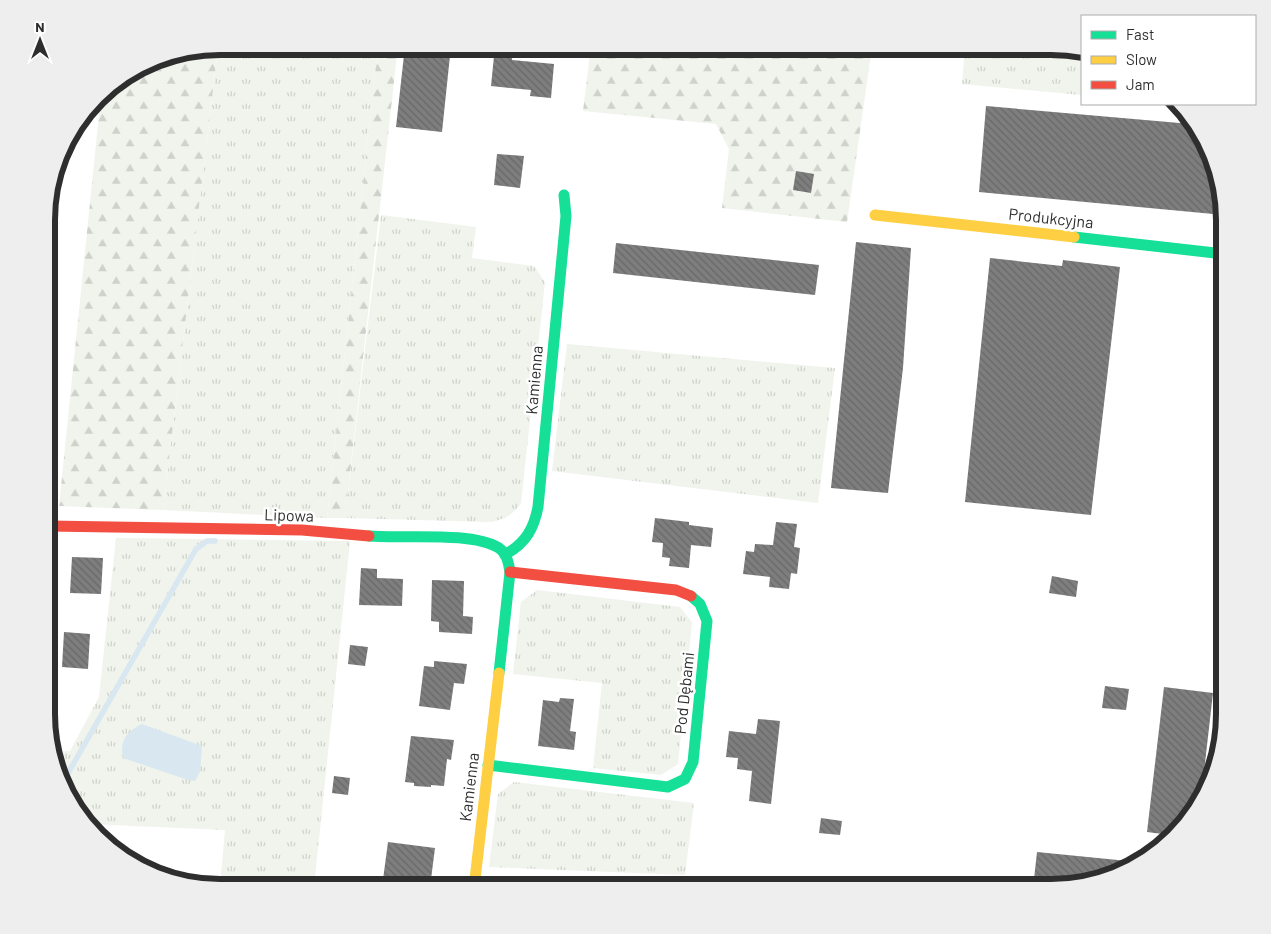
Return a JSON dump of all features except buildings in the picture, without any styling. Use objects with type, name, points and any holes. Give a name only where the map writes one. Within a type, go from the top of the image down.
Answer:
[{"type":"street","name":"Kamienna","points":[[506,554],[518,548],[535,525],[565,234],[564,195]]},
{"type":"street","name":"Produkcyjna","points":[[875,215],[1216,253]]},
{"type":"street","name":"Lipowa","points":[[55,526],[302,530],[385,536],[478,539],[494,544],[506,554]]},
{"type":"street","points":[[506,554],[510,572]]},
{"type":"street","name":"Kamienna","points":[[475,879],[510,572]]},
{"type":"street","name":"Pod Dębami","points":[[488,766],[668,787],[683,782],[689,777],[693,762],[707,621],[701,603],[693,596],[676,590],[510,572]]},
{"type":"green space","points":[[217,55],[377,55],[327,518],[163,510]]},
{"type":"green space","points":[[217,55],[163,510],[59,506],[100,107],[119,89],[137,77],[157,68],[188,58]]},
{"type":"green space","points":[[377,55],[397,55],[345,518],[327,518]]},
{"type":"green space","points":[[590,55],[871,55],[847,222],[722,208],[729,149],[716,124],[583,111]]},
{"type":"green space","points":[[964,55],[1062,55],[1081,58],[1081,95],[962,84]]},
{"type":"green space","points":[[381,215],[476,227],[472,258],[534,266],[545,282],[521,503],[509,516],[492,522],[345,518]]},
{"type":"green space","points":[[567,344],[835,368],[818,503],[552,471]]},
{"type":"green space","points":[[116,538],[350,541],[315,879],[221,879],[225,830],[97,824],[77,797],[60,752],[70,751],[99,697]]},
{"type":"green space","points":[[537,590],[680,607],[692,622],[678,764],[661,775],[593,768],[602,683],[513,674],[521,602]]},
{"type":"green space","points":[[514,782],[694,803],[685,875],[489,867],[498,794]]},
{"type":"shaded area","points":[[142,724],[202,746],[200,772],[195,781],[123,758],[122,746],[125,737]]},
{"type":"waterway","points":[[67,775],[196,549],[207,541],[215,541]]},
{"type":"traffic: fast","points":[[506,554],[524,540],[534,522],[538,507],[566,216],[564,195]]},
{"type":"traffic: fast","points":[[1074,237],[1216,253]]},
{"type":"traffic: fast","points":[[369,536],[472,539],[502,550],[507,559],[510,572],[499,673]]},
{"type":"traffic: fast","points":[[488,765],[668,787],[685,779],[693,762],[707,621],[700,604],[691,596]]},
{"type":"traffic: slow","points":[[875,215],[1074,237]]},
{"type":"traffic: slow","points":[[475,879],[499,673]]},
{"type":"traffic: jam","points":[[55,526],[302,530],[369,536]]},
{"type":"traffic: jam","points":[[510,572],[676,590],[691,596]]}]
